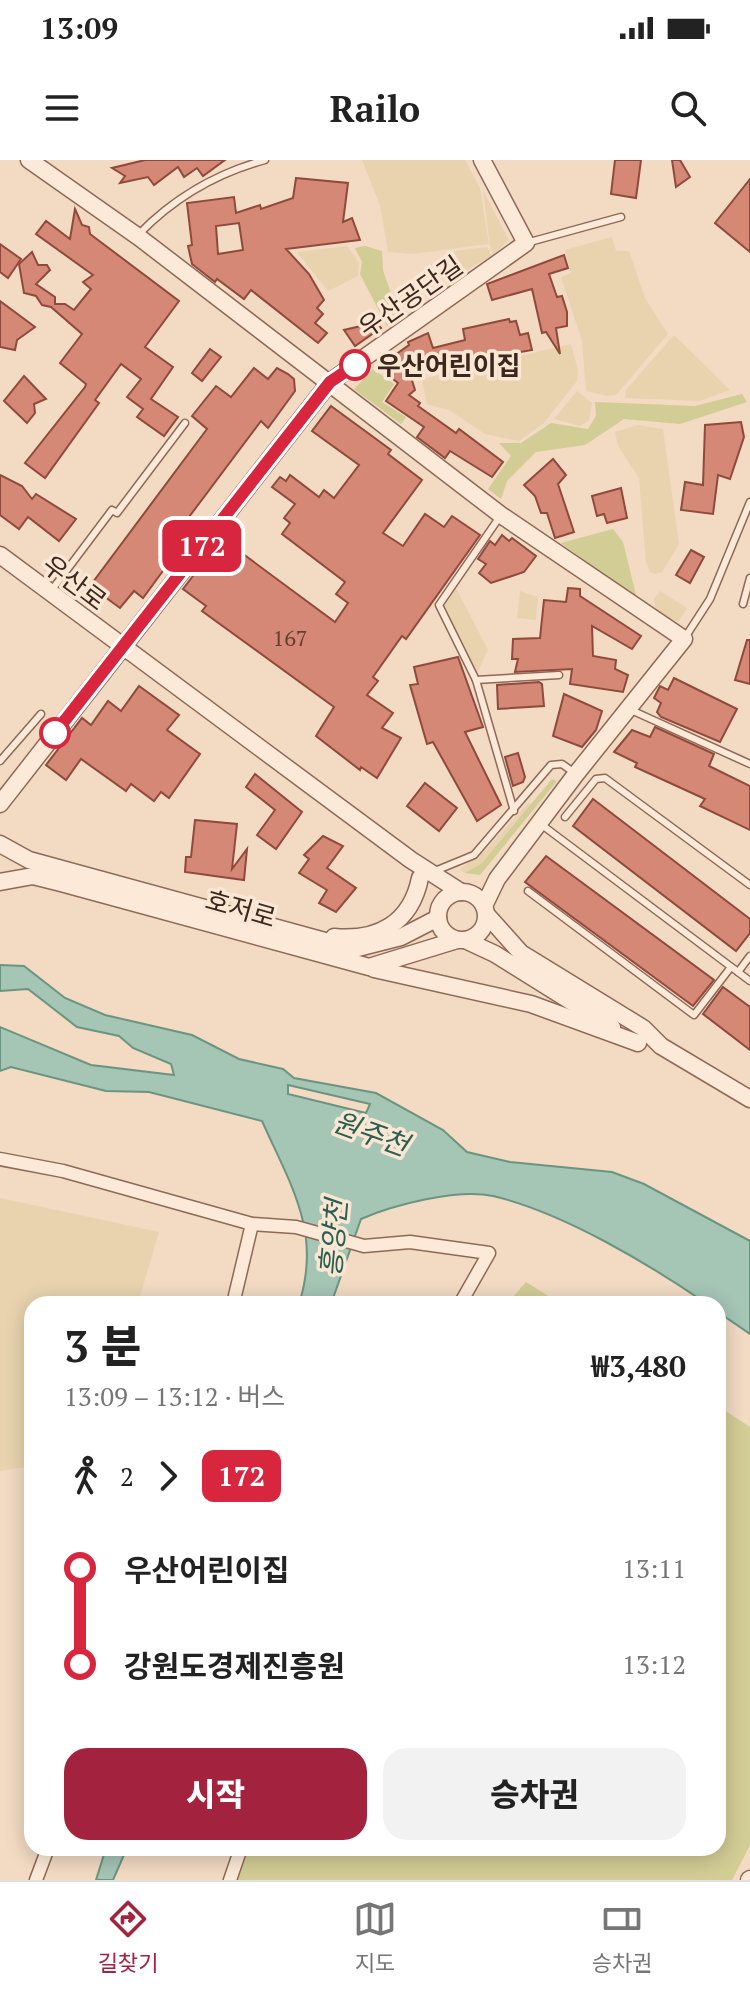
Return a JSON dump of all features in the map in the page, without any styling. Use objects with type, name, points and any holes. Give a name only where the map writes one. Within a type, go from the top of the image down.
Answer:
[{"type":"street","points":[[29,160],[137,236],[501,515],[684,639],[497,879],[483,890],[446,897],[438,914],[401,937],[354,949],[305,935]]},
{"type":"street","points":[[482,160],[526,243]]},
{"type":"street","name":"우산공단길","points":[[0,804],[330,382],[526,243]]},
{"type":"street","name":"우산로","points":[[0,555],[411,860],[425,876],[466,892]]},
{"type":"street","name":"호저로","points":[[0,844],[17,856],[305,935]]},
{"type":"street","name":"호저로","points":[[5,880],[17,867],[17,856]]},
{"type":"street","name":"호저로","points":[[5,880],[33,876],[369,967],[531,1004],[638,1043]]},
{"type":"street","points":[[425,876],[444,932],[495,954],[638,1043],[661,1046]]},
{"type":"street","points":[[305,935],[371,936],[392,927],[416,898],[425,876]]},
{"type":"street","points":[[369,967],[479,934],[497,879]]},
{"type":"street","points":[[466,892],[521,953],[643,1028],[661,1046],[750,1099]]},
{"type":"street","points":[[0,1159],[63,1171],[252,1224],[296,1227],[364,1246],[410,1242],[489,1253],[465,1296]]},
{"type":"street","points":[[235,1296],[252,1224]]},
{"type":"street","points":[[36,1880],[45,1856]]},
{"type":"street","points":[[230,1880],[238,1856]]},
{"type":"lane","points":[[137,236],[164,208],[236,167],[265,160]]},
{"type":"lane","points":[[526,243],[621,217]]},
{"type":"lane","points":[[49,593],[112,510],[117,513],[185,423]]},
{"type":"lane","points":[[684,639],[710,599],[750,502]]},
{"type":"lane","points":[[501,515],[439,605],[476,680],[514,811]]},
{"type":"lane","points":[[743,604],[750,578]]},
{"type":"lane","points":[[476,680],[559,675]]},
{"type":"lane","points":[[628,709],[750,764]]},
{"type":"lane","points":[[0,761],[41,714]]},
{"type":"lane","points":[[425,876],[474,855],[551,765],[562,764],[576,774]]},
{"type":"lane","points":[[565,817],[596,779],[605,778],[750,885]]},
{"type":"lane","points":[[539,823],[750,981]]},
{"type":"lane","points":[[528,891],[694,1015],[731,967]]},
{"type":"lane","points":[[738,972],[750,956]]},
{"type":"shaded area","points":[[362,160],[465,160],[480,188],[489,244],[413,254],[388,252],[380,205]]},
{"type":"shaded area","points":[[483,191],[509,240],[493,254],[490,246]]},
{"type":"shaded area","points":[[612,237],[616,251],[629,251],[645,298],[668,334],[616,395],[607,396],[586,391],[582,341],[561,277],[571,273],[565,250]]},
{"type":"shaded area","points":[[347,246],[359,263],[358,276],[328,291],[297,252]]},
{"type":"shaded area","points":[[365,246],[382,251],[383,270],[399,317],[387,326],[360,274],[362,262],[355,248]]},
{"type":"shaded area","points":[[487,247],[492,256],[465,271],[454,251]]},
{"type":"shaded area","points":[[674,335],[730,390],[699,401],[625,398],[626,390]]},
{"type":"shaded area","points":[[571,344],[578,370],[577,381],[544,423],[519,441],[485,434],[449,410],[427,404],[422,379]]},
{"type":"shaded area","points":[[373,369],[394,384],[382,402],[406,417],[401,424],[354,389]]},
{"type":"shaded area","points":[[577,391],[592,403],[589,420],[580,426],[554,419]]},
{"type":"shaded area","points":[[742,394],[747,402],[680,424],[624,419],[585,445],[536,452],[507,481],[501,499],[488,489],[511,456],[499,443],[521,443],[551,423],[588,429],[596,416],[595,402],[695,406]]},
{"type":"shaded area","points":[[638,425],[663,429],[679,544],[662,572],[655,574],[650,572],[646,562],[639,478],[618,446],[615,432]]},
{"type":"shaded area","points":[[613,529],[623,542],[637,599],[561,543]]},
{"type":"shaded area","points":[[456,588],[488,650],[477,673],[444,606]]},
{"type":"shaded area","points":[[520,591],[538,597],[536,620],[517,618]]},
{"type":"shaded area","points":[[660,591],[687,608],[678,622],[656,612],[654,599]]},
{"type":"shaded area","points":[[552,779],[557,781],[480,875],[465,873],[482,863]]},
{"type":"shaded area","points":[[528,803],[532,804],[482,863],[465,873],[460,869],[487,849]]},
{"type":"shaded area","points":[[0,1198],[159,1232],[140,1296],[24,1296],[24,1467],[0,1471]]},
{"type":"shaded area","points":[[526,1282],[548,1296],[514,1296]]},
{"type":"shaded area","points":[[726,1411],[750,1427],[750,1845],[732,1880],[238,1880],[246,1856],[726,1856]]},
{"type":"water","points":[[0,965],[24,966],[65,998],[105,1015],[192,1035],[239,1059],[283,1069],[294,1078],[376,1093],[443,1130],[467,1152],[510,1162],[612,1172],[644,1184],[750,1241],[750,1334],[726,1318],[726,1296],[695,1296],[659,1272],[576,1227],[520,1204],[479,1194],[426,1199],[361,1219],[334,1296],[301,1296],[307,1254],[305,1232],[293,1188],[262,1121],[149,1092],[106,1091],[11,1067],[0,1071],[0,1027],[91,1065],[174,1075],[171,1064],[133,1048],[119,1036],[77,1027],[28,989],[0,991]],"holes":[[[288,1085],[370,1104],[366,1113],[288,1094]]]},
{"type":"water","points":[[104,1856],[124,1856],[113,1880],[96,1880]]},
{"type":"building","points":[[145,160],[225,160],[203,176],[197,168],[184,177],[178,167],[154,185],[148,177],[120,183],[125,176],[112,168]]},
{"type":"building","points":[[615,160],[641,160],[636,198],[611,194]]},
{"type":"building","points":[[672,160],[680,160],[690,177],[676,187]]},
{"type":"building","points":[[296,178],[348,183],[343,222],[352,218],[360,240],[286,249],[309,274],[324,300],[317,308],[323,314],[315,323],[327,333],[318,343],[251,290],[244,299],[217,279],[215,282],[192,264],[188,246],[192,245],[187,203],[234,197],[236,213],[260,205],[261,209],[293,198]],"holes":[[[239,223],[243,250],[218,254],[216,226]]]},
{"type":"building","points":[[750,179],[750,252],[715,223]]},
{"type":"building","points":[[75,209],[82,225],[89,227],[90,234],[179,301],[145,347],[173,367],[151,399],[178,417],[164,436],[137,417],[143,409],[127,397],[141,379],[121,364],[95,400],[99,403],[45,478],[25,463],[85,387],[86,384],[60,363],[82,334],[51,307],[42,305],[36,296],[24,293],[19,264],[32,252],[38,265],[47,265],[50,270],[36,284],[55,297],[55,304],[65,304],[74,310],[91,289],[83,282],[93,275],[36,234],[46,221],[70,239]]},
{"type":"building","points":[[0,244],[21,259],[8,278],[0,272]]},
{"type":"building","points":[[564,255],[568,268],[549,274],[557,297],[562,296],[567,312],[567,326],[556,328],[560,354],[546,332],[542,333],[532,289],[492,300],[487,284]]},
{"type":"building","points":[[0,301],[35,327],[17,340],[15,350],[0,347]]},
{"type":"building","points":[[373,317],[381,328],[355,346],[344,330],[361,326],[360,320]]},
{"type":"building","points":[[509,319],[510,322],[516,321],[520,335],[528,333],[532,350],[470,361],[469,355],[410,374],[415,390],[409,395],[420,403],[418,406],[456,433],[459,429],[503,462],[492,477],[450,451],[445,458],[417,437],[424,427],[386,401],[398,383],[378,367],[409,345],[408,342],[428,333],[433,348],[465,340],[463,329]]},
{"type":"building","points":[[210,349],[221,357],[202,381],[192,373]]},
{"type":"building","points":[[254,368],[268,379],[277,368],[288,374],[294,379],[295,391],[268,428],[261,421],[159,557],[168,564],[143,598],[134,591],[120,608],[90,586],[207,429],[192,416],[216,386],[231,397]]},
{"type":"building","points":[[24,376],[46,399],[34,404],[35,413],[27,423],[4,401]]},
{"type":"building","points":[[331,406],[391,450],[388,454],[422,480],[383,533],[403,546],[425,514],[444,527],[452,516],[480,535],[406,639],[402,636],[373,677],[378,681],[367,695],[393,713],[382,728],[401,738],[377,778],[361,767],[360,770],[316,736],[334,707],[202,611],[206,606],[183,589],[206,559],[228,575],[243,554],[335,622],[348,603],[336,594],[345,582],[282,534],[290,523],[284,518],[295,504],[272,487],[280,477],[286,481],[290,475],[319,497],[324,490],[334,498],[359,465],[312,431]]},
{"type":"building","points":[[741,422],[744,437],[730,479],[718,475],[713,514],[681,510],[685,482],[703,485],[705,425]]},
{"type":"building","points":[[553,459],[566,475],[558,484],[574,532],[555,538],[547,513],[541,513],[535,496],[524,485]]},
{"type":"building","points":[[0,475],[22,486],[32,499],[36,494],[76,519],[59,541],[28,517],[19,529],[0,515]]},
{"type":"building","points":[[621,488],[627,518],[607,523],[604,514],[597,516],[592,496]]},
{"type":"building","points":[[502,535],[509,541],[512,538],[536,556],[524,572],[491,583],[479,573],[486,564],[478,559],[490,541],[495,545]]},
{"type":"building","points":[[691,550],[704,557],[690,583],[676,575]]},
{"type":"building","points":[[568,588],[580,589],[580,596],[641,636],[632,649],[592,626],[593,656],[616,660],[615,669],[628,675],[623,692],[570,684],[572,669],[515,672],[518,659],[512,659],[513,639],[540,638],[544,600],[566,602]]},
{"type":"building","points":[[747,640],[750,640],[750,684],[735,680]]},
{"type":"building","points":[[458,657],[483,727],[465,732],[501,805],[477,821],[433,742],[427,744],[410,685],[418,684],[414,667]]},
{"type":"building","points":[[674,678],[737,709],[720,742],[661,717],[657,712],[661,703],[654,698],[660,686],[668,690]]},
{"type":"building","points":[[542,684],[544,706],[498,709],[497,685]]},
{"type":"building","points":[[139,686],[179,715],[167,730],[200,754],[169,798],[161,792],[154,801],[131,784],[126,791],[81,759],[66,780],[46,765],[82,718],[91,725],[108,701],[121,711]]},
{"type":"building","points":[[564,694],[602,711],[596,730],[582,747],[553,736]]},
{"type":"building","points":[[655,727],[714,754],[709,766],[750,786],[750,830],[700,806],[705,799],[635,767],[637,763],[614,752],[632,730],[650,737]]},
{"type":"building","points":[[518,753],[525,777],[523,782],[513,786],[505,757]]},
{"type":"building","points":[[255,774],[302,812],[276,849],[257,835],[275,810],[246,787]]},
{"type":"building","points":[[425,783],[457,808],[439,831],[407,806]]},
{"type":"building","points":[[593,799],[750,919],[750,933],[736,951],[573,826]]},
{"type":"building","points":[[195,820],[237,824],[232,869],[247,849],[244,880],[185,872],[186,857],[191,857]]},
{"type":"building","points":[[323,836],[343,846],[327,868],[356,888],[336,912],[319,903],[327,890],[299,873],[309,859],[304,855]]},
{"type":"building","points":[[546,856],[714,980],[693,1006],[525,882]]},
{"type":"building","points":[[723,987],[750,1007],[750,1050],[703,1014]]},
{"type":"bus line","name":"172","points":[[55,733],[330,382],[355,365]]},
{"type":"place","name":"우산어린이집","points":[[355,365]]},
{"type":"water label","name":"원주천","points":[[371,1133]]},
{"type":"water label","name":"흥양천","points":[[333,1238]]}]
